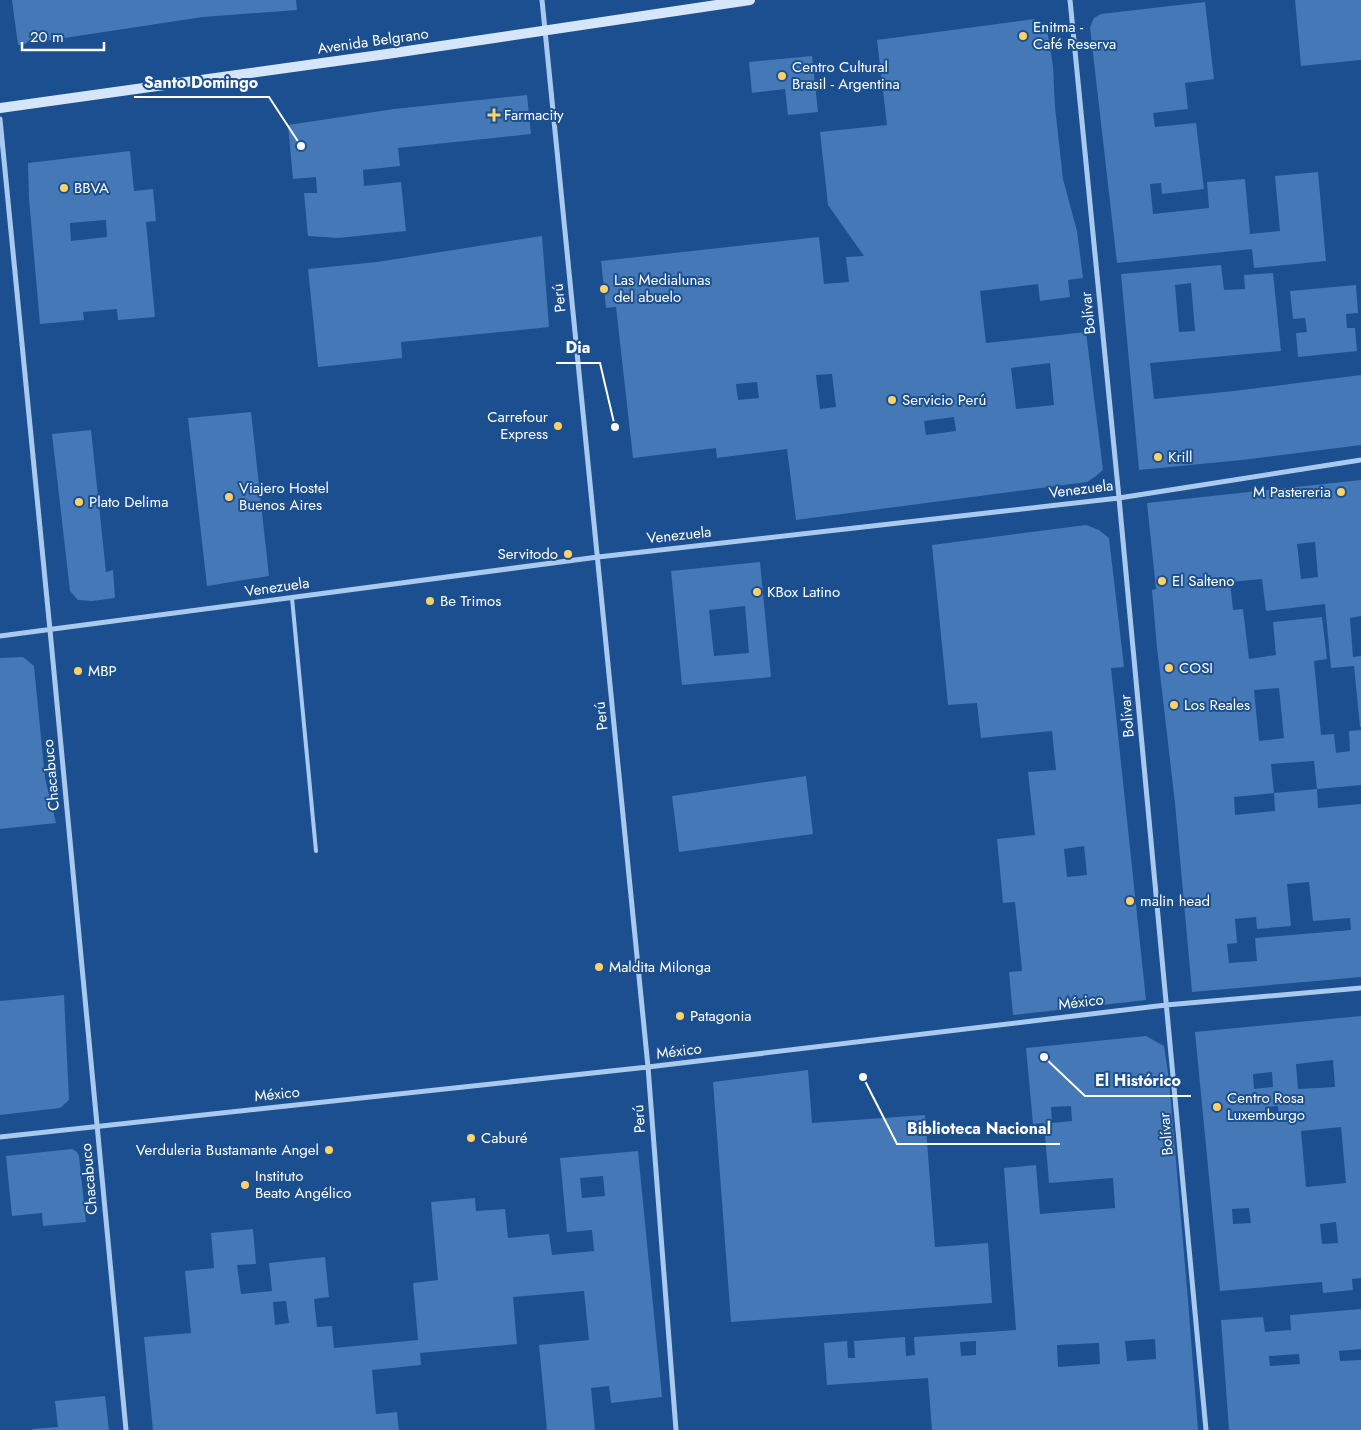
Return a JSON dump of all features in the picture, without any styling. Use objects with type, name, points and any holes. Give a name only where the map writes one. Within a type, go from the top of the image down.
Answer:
[{"type":"main road","name":"Avenida Belgrano","points":[[0,108],[377,56],[750,0]]},
{"type":"street","name":"Perú","points":[[542,0],[648,1067],[676,1430]]},
{"type":"street","name":"Bolívar","points":[[1070,0],[1119,498],[1206,1430]]},
{"type":"street","name":"Chacabuco","points":[[0,119],[126,1430]]},
{"type":"street","name":"Venezuela","points":[[0,636],[598,557],[1119,498],[1361,460]]},
{"type":"street","name":"México","points":[[0,1137],[648,1067],[1166,1005],[1361,988]]},
{"type":"lane","points":[[292,598],[316,851]]},
{"type":"building","points":[[12,0],[296,0],[297,10],[203,17],[18,45]]},
{"type":"building","points":[[1295,0],[1361,0],[1361,60],[1301,66]]},
{"type":"building","points":[[1205,2],[1214,79],[1185,83],[1188,109],[1153,113],[1155,127],[1196,123],[1204,189],[1162,194],[1161,183],[1150,184],[1153,214],[1209,208],[1207,182],[1245,179],[1250,234],[1280,231],[1275,176],[1318,172],[1326,261],[1254,268],[1252,249],[1117,263],[1090,27],[1094,18],[1101,14]]},
{"type":"building","points":[[1034,19],[1047,29],[1053,66],[1055,107],[1063,179],[1077,231],[1083,278],[1068,280],[1070,297],[1040,301],[1038,284],[980,291],[986,343],[1086,332],[1103,470],[1087,482],[796,520],[787,449],[717,458],[716,448],[633,458],[616,307],[606,308],[601,261],[819,237],[824,284],[849,282],[846,257],[864,256],[828,205],[820,132],[887,125],[877,40]],"holes":[[[1050,363],[1054,405],[1016,409],[1011,368]],[[832,374],[836,407],[820,409],[816,375]],[[757,382],[759,398],[738,400],[736,384]],[[954,417],[956,431],[926,435],[924,421]]]},
{"type":"building","name":"Centro Cultural Brasil - Argentina","points":[[812,56],[818,112],[788,115],[785,89],[752,93],[749,62]]},
{"type":"building","points":[[527,95],[531,134],[398,148],[400,166],[363,170],[364,186],[401,182],[406,231],[338,238],[308,236],[304,193],[317,193],[316,177],[293,179],[288,125],[394,109]]},
{"type":"building","points":[[130,151],[134,191],[153,189],[156,221],[146,222],[155,317],[118,320],[117,309],[83,312],[84,320],[40,324],[29,199],[28,163]],"holes":[[[106,220],[107,237],[71,241],[70,223]]]},
{"type":"building","points":[[542,236],[549,327],[401,342],[402,358],[318,367],[308,269],[377,262]]},
{"type":"building","points":[[1221,265],[1224,290],[1245,289],[1244,275],[1273,273],[1281,351],[1150,363],[1154,399],[1361,375],[1361,445],[1242,460],[1139,470],[1121,274]],"holes":[[[1191,283],[1195,331],[1179,332],[1175,285]]]},
{"type":"building","points":[[1356,285],[1358,313],[1346,314],[1347,328],[1355,328],[1357,351],[1298,357],[1296,333],[1307,332],[1305,318],[1293,319],[1290,291]]},
{"type":"building","name":"Viajero Hostel Buenos Aires","points":[[251,412],[269,576],[207,586],[188,418]]},
{"type":"building","name":"Plato Delima","points":[[91,430],[106,572],[113,570],[115,598],[92,601],[78,600],[70,591],[52,434]]},
{"type":"building","points":[[1361,480],[1361,616],[1350,618],[1353,657],[1361,656],[1361,727],[1354,666],[1331,668],[1325,604],[1266,611],[1262,579],[1230,582],[1233,610],[1243,609],[1249,659],[1276,655],[1273,622],[1322,617],[1327,659],[1314,661],[1321,735],[1334,734],[1336,753],[1350,751],[1349,731],[1361,730],[1361,785],[1317,789],[1318,808],[1361,804],[1361,977],[1192,992],[1175,803],[1157,648],[1152,590],[1156,589],[1147,503]],"holes":[[[1315,542],[1318,577],[1301,579],[1297,544]],[[1279,688],[1284,738],[1259,741],[1254,690]],[[1314,761],[1317,789],[1274,793],[1271,764]],[[1274,793],[1275,811],[1235,815],[1234,797]],[[1309,882],[1313,921],[1350,918],[1351,930],[1255,938],[1257,961],[1229,963],[1227,944],[1237,943],[1235,919],[1256,917],[1257,929],[1291,926],[1287,884]]]},
{"type":"building","points":[[1086,525],[1099,530],[1109,538],[1124,667],[1111,668],[1146,1000],[1013,1015],[1009,972],[1022,971],[1015,902],[1003,903],[997,839],[1035,835],[1028,772],[1056,770],[1052,731],[981,738],[977,703],[948,705],[932,545]],"holes":[[[1084,846],[1087,875],[1067,877],[1064,849]]]},
{"type":"building","points":[[760,562],[771,677],[682,685],[671,571]],"holes":[[[745,606],[749,653],[714,656],[709,610]]]},
{"type":"building","points":[[23,657],[34,666],[45,778],[56,823],[0,829],[0,658]]},
{"type":"building","points":[[806,776],[813,834],[679,852],[672,796]]},
{"type":"building","points":[[64,995],[69,1100],[60,1108],[0,1115],[0,1001]]},
{"type":"building","points":[[1361,1016],[1361,1278],[1352,1279],[1353,1290],[1323,1293],[1322,1282],[1220,1291],[1195,1032]],"holes":[[[1333,1060],[1335,1087],[1298,1089],[1296,1064]],[[1272,1072],[1273,1087],[1254,1089],[1253,1074]],[[1278,1106],[1279,1116],[1266,1117],[1265,1107]],[[1341,1127],[1346,1183],[1306,1187],[1301,1131]],[[1249,1208],[1251,1223],[1233,1224],[1232,1209]],[[1336,1222],[1338,1243],[1322,1244],[1320,1224]]]},
{"type":"building","points":[[1146,1036],[1164,1046],[1169,1080],[1198,1430],[932,1430],[928,1378],[827,1385],[824,1343],[847,1341],[848,1358],[855,1358],[854,1341],[905,1337],[906,1356],[915,1355],[914,1337],[1016,1330],[1004,1168],[1036,1165],[1040,1214],[1115,1208],[1113,1178],[1049,1183],[1044,1123],[1033,1124],[1026,1048]],"holes":[[[1071,1106],[1072,1121],[1052,1123],[1051,1107]],[[1155,1339],[1156,1359],[1127,1361],[1125,1341]],[[976,1341],[976,1355],[961,1356],[960,1342]],[[1099,1343],[1100,1364],[1058,1367],[1057,1345]]]},
{"type":"building","points":[[808,1070],[812,1123],[925,1115],[935,1247],[988,1243],[992,1303],[731,1322],[713,1082]]},
{"type":"building","points":[[72,1149],[79,1156],[86,1222],[43,1226],[42,1213],[12,1216],[6,1156]]},
{"type":"building","points":[[638,1151],[662,1397],[611,1403],[609,1386],[591,1388],[595,1430],[547,1430],[539,1345],[589,1340],[584,1291],[513,1297],[517,1344],[420,1353],[421,1365],[372,1370],[376,1414],[397,1412],[399,1430],[153,1430],[144,1337],[191,1333],[185,1271],[214,1268],[211,1233],[253,1229],[256,1264],[237,1265],[241,1294],[272,1291],[269,1263],[325,1257],[329,1297],[314,1299],[317,1327],[332,1326],[334,1348],[418,1340],[413,1283],[438,1280],[431,1202],[475,1198],[476,1211],[505,1209],[508,1238],[549,1234],[552,1255],[594,1251],[592,1230],[567,1232],[560,1158]],"holes":[[[603,1176],[605,1196],[582,1198],[580,1178]],[[286,1301],[289,1323],[275,1325],[273,1302]]]},
{"type":"building","points":[[1361,1309],[1361,1349],[1339,1351],[1340,1361],[1361,1360],[1361,1430],[1229,1430],[1221,1320],[1263,1317],[1265,1332],[1291,1330],[1290,1315]],"holes":[[[1299,1354],[1300,1364],[1270,1366],[1269,1356]]]},
{"type":"building","points":[[105,1396],[109,1430],[32,1430],[58,1427],[55,1401]]},
{"type":"place","name":"Enitma - Café Reserva","points":[[1023,36]]},
{"type":"place","name":"Centro Cultural Brasil - Argentina","points":[[782,76]]},
{"type":"place","name":"Farmacity","points":[[494,115]]},
{"type":"place","name":"Santo Domingo","points":[[301,146]]},
{"type":"place","name":"BBVA","points":[[64,188]]},
{"type":"place","name":"Las Medialunas del abuelo","points":[[604,289]]},
{"type":"place","name":"Servicio Perú","points":[[892,400]]},
{"type":"place","name":"Carrefour Express","points":[[558,426]]},
{"type":"place","name":"Dia","points":[[615,427]]},
{"type":"place","name":"Krill","points":[[1158,457]]},
{"type":"place","name":"M Pastereria","points":[[1341,492]]},
{"type":"place","name":"Viajero Hostel Buenos Aires","points":[[229,497]]},
{"type":"place","name":"Plato Delima","points":[[79,502]]},
{"type":"place","name":"Servitodo","points":[[568,554]]},
{"type":"place","name":"El Salteno","points":[[1162,581]]},
{"type":"place","name":"KBox Latino","points":[[757,592]]},
{"type":"place","name":"Be Trimos","points":[[430,601]]},
{"type":"place","name":"COSI","points":[[1169,668]]},
{"type":"place","name":"MBP","points":[[78,671]]},
{"type":"place","name":"Los Reales","points":[[1174,705]]},
{"type":"place","name":"malin head","points":[[1130,901]]},
{"type":"place","name":"Maldita Milonga","points":[[599,967]]},
{"type":"place","name":"Patagonia","points":[[680,1016]]},
{"type":"place","name":"El Histórico","points":[[1044,1057]]},
{"type":"place","name":"Biblioteca Nacional","points":[[863,1077]]},
{"type":"place","name":"Centro Rosa Luxemburgo","points":[[1217,1107]]},
{"type":"place","name":"Caburé","points":[[471,1138]]},
{"type":"place","name":"Verduleria Bustamante Angel","points":[[329,1150]]},
{"type":"place","name":"Instituto Beato Angélico","points":[[245,1185]]}]
